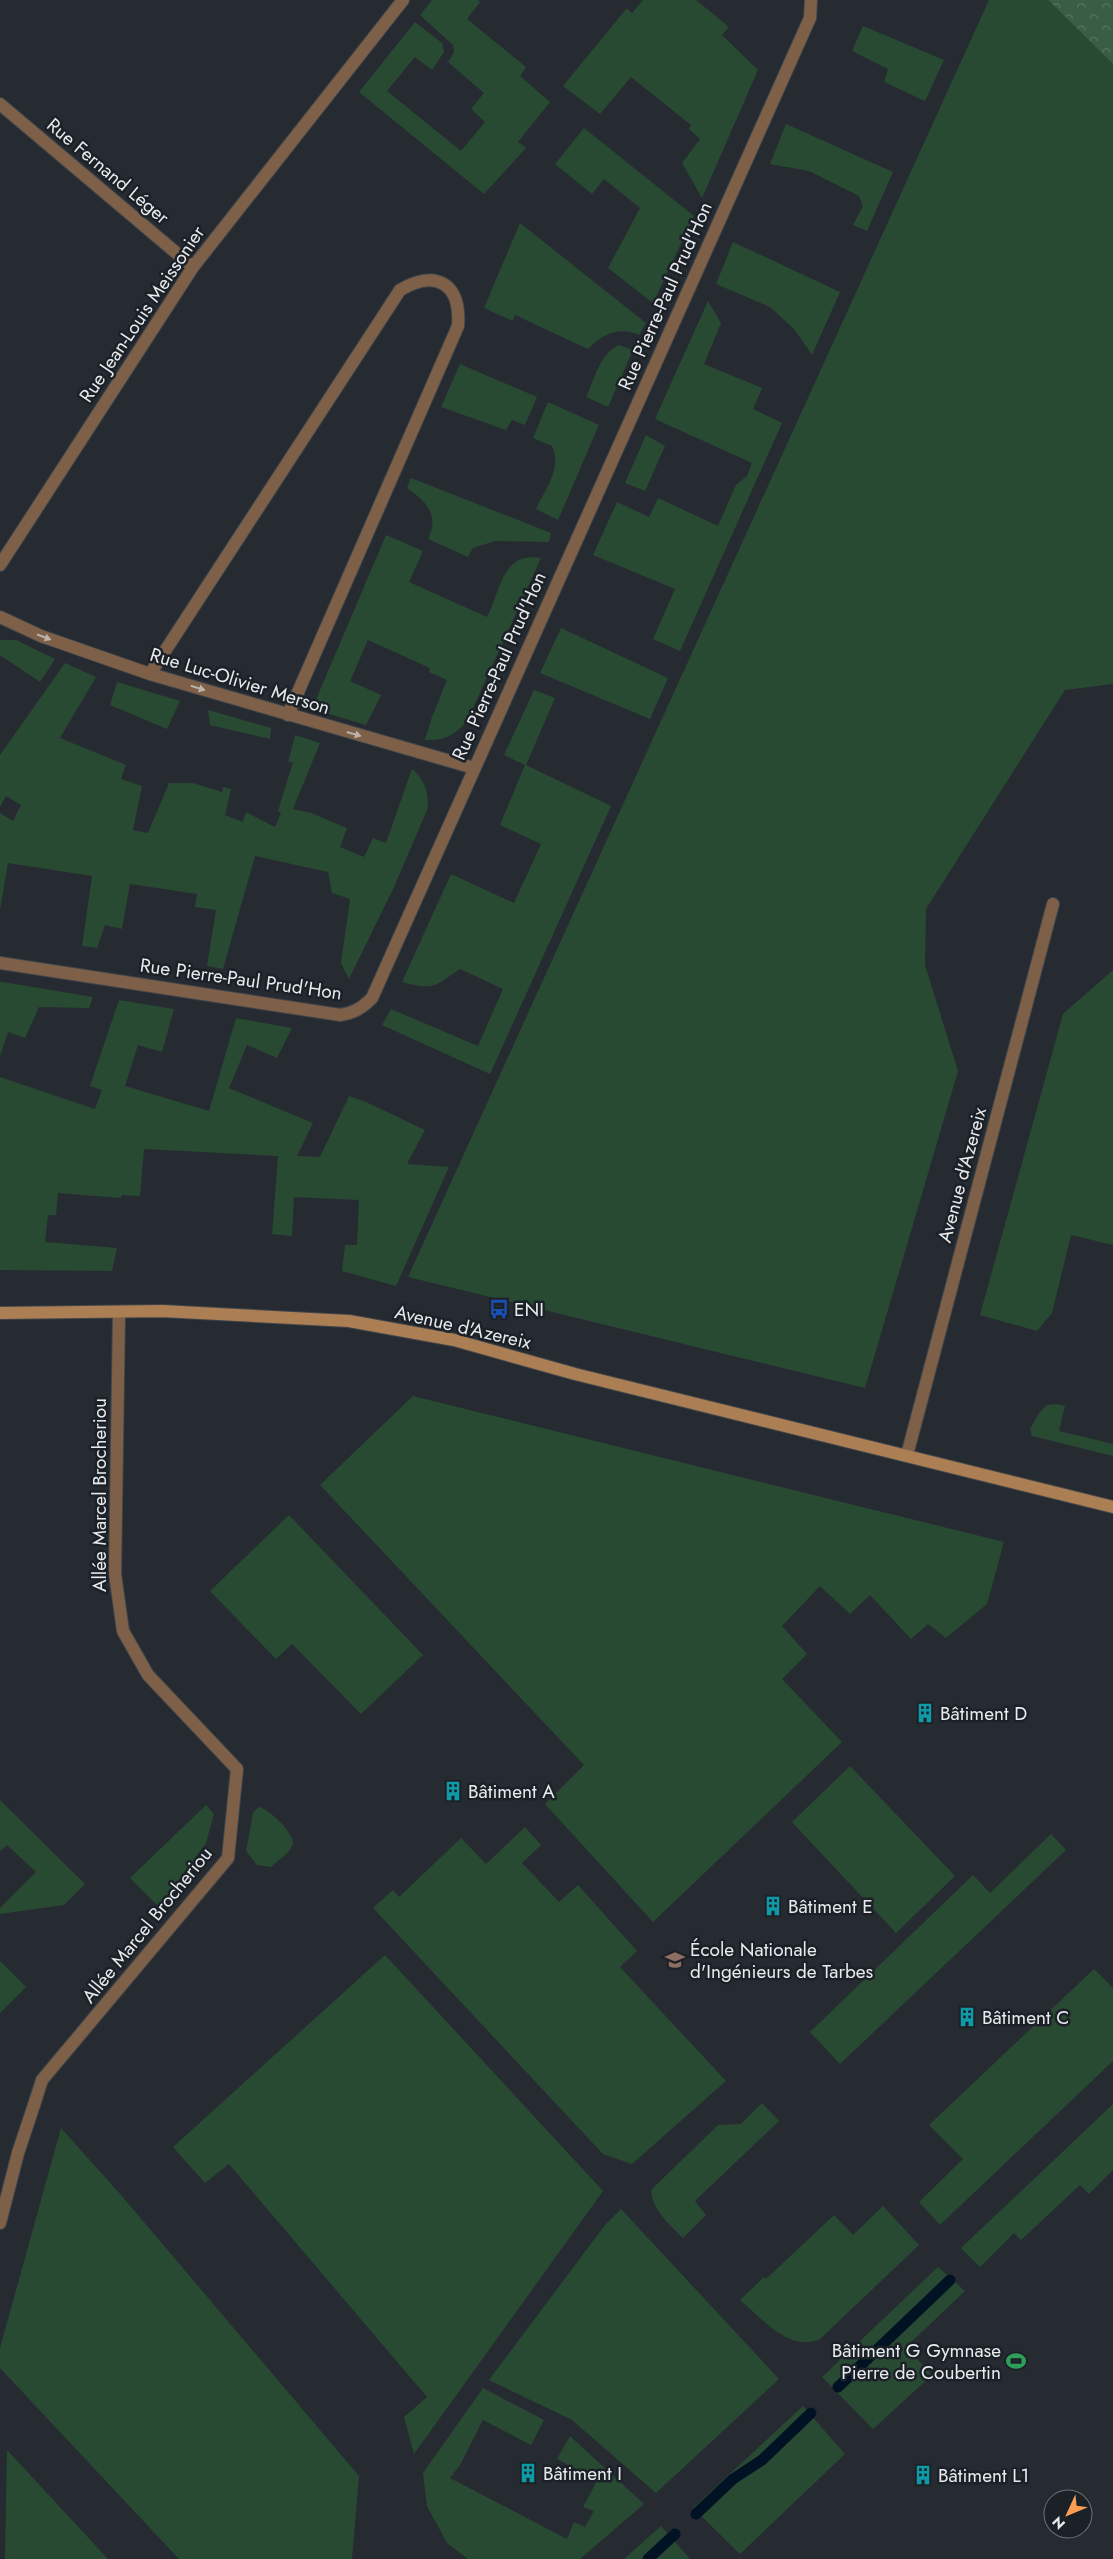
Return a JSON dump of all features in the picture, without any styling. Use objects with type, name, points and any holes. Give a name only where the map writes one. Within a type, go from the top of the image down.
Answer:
[{"type":"main road","name":"Avenue d'Azereix","points":[[0,1312],[162,1311],[349,1321],[454,1340],[575,1374],[1113,1506]]},
{"type":"street","name":"Rue Jean-Louis Meissonier","points":[[0,565],[192,267],[403,0]]},
{"type":"street","name":"Rue Pierre-Paul Prud'Hon","points":[[0,963],[340,1015],[352,1013],[362,1008],[379,986],[474,768],[810,18],[811,0]]},
{"type":"street","name":"Rue Fernand Léger","points":[[0,104],[192,267]]},
{"type":"street","points":[[150,674],[400,290],[414,282],[426,279],[441,282],[452,291],[459,308],[458,326],[288,715]]},
{"type":"street","name":"Rue Luc-Olivier Merson","points":[[0,617],[40,636],[150,674],[474,768]]},
{"type":"street","name":"Avenue d'Azereix","points":[[907,1455],[1053,904]]},
{"type":"street","name":"Allée Marcel Brocheriou","points":[[0,2224],[18,2153],[42,2080],[228,1858],[237,1769],[148,1675],[123,1632],[115,1574],[119,1312]]},
{"type":"green space","points":[[432,0],[478,0],[480,2],[467,19],[526,67],[520,76],[550,102],[518,142],[526,148],[484,194],[359,92],[415,22],[442,43],[444,52],[432,70],[415,57],[387,91],[461,151],[485,122],[471,109],[484,93],[448,62],[454,52],[453,45],[420,15]]},
{"type":"green space","points":[[643,0],[696,0],[729,27],[722,35],[758,70],[702,198],[682,163],[700,139],[689,129],[691,125],[631,77],[600,114],[563,86],[627,8],[632,13]]},
{"type":"green space","points":[[989,0],[1048,0],[1113,64],[1113,684],[1065,690],[926,909],[925,965],[958,1071],[865,1388],[408,1277]]},
{"type":"green space","points":[[1048,0],[1113,0],[1113,64]]},
{"type":"green space","points":[[863,26],[944,60],[925,101],[884,82],[888,69],[852,51]]},
{"type":"green space","points":[[786,124],[893,172],[867,231],[853,225],[863,206],[859,196],[809,171],[770,164]]},
{"type":"green space","points":[[584,128],[694,216],[653,303],[608,268],[640,208],[604,179],[592,194],[555,164]]},
{"type":"green space","points":[[520,223],[646,323],[639,335],[625,331],[612,333],[599,339],[588,349],[515,315],[513,321],[484,308]]},
{"type":"green space","points":[[733,242],[840,292],[812,355],[794,329],[770,307],[716,284]]},
{"type":"green space","points":[[708,301],[721,323],[704,364],[762,388],[753,409],[782,423],[680,651],[653,639],[675,589],[593,555],[617,502],[649,517],[658,498],[718,526],[736,485],[747,476],[752,463],[655,419]]},
{"type":"green space","points":[[619,345],[633,350],[608,407],[586,397],[603,360],[607,354]]},
{"type":"green space","points":[[460,364],[537,397],[525,425],[512,420],[506,430],[441,407]]},
{"type":"green space","points":[[548,402],[599,425],[558,520],[536,509],[552,478],[555,463],[555,454],[552,446],[533,438]]},
{"type":"green space","points":[[646,435],[665,446],[645,491],[625,483]]},
{"type":"green space","points":[[411,478],[551,533],[549,542],[495,541],[473,548],[468,557],[428,539],[432,516],[420,498],[407,488]]},
{"type":"green space","points":[[386,535],[423,551],[409,582],[487,617],[510,566],[518,560],[528,557],[541,558],[467,721],[458,730],[443,738],[425,740],[447,680],[429,672],[430,668],[368,640],[350,681],[381,695],[366,725],[312,709]]},
{"type":"green space","points":[[561,628],[668,678],[650,719],[540,673]]},
{"type":"green space","points":[[0,640],[16,640],[55,659],[40,682],[0,655]]},
{"type":"green space","points":[[65,663],[96,677],[60,738],[126,765],[121,779],[142,786],[133,830],[148,833],[169,783],[193,783],[222,792],[223,787],[231,789],[225,815],[243,822],[246,812],[275,827],[281,813],[278,811],[293,762],[288,762],[295,735],[320,743],[293,809],[311,813],[347,828],[340,847],[364,857],[373,838],[386,843],[412,769],[420,777],[425,786],[428,808],[394,887],[349,979],[341,963],[350,899],[332,893],[328,872],[255,856],[223,969],[207,966],[216,910],[195,907],[197,894],[130,884],[122,929],[105,925],[97,948],[82,946],[92,876],[8,863],[0,910],[0,813],[13,821],[21,805],[6,796],[0,807],[0,755]]},
{"type":"green space","points":[[117,682],[180,701],[167,729],[110,705]]},
{"type":"green space","points":[[534,690],[555,698],[526,765],[611,806],[490,1074],[382,1025],[391,1009],[478,1046],[503,989],[460,969],[434,985],[421,986],[402,982],[451,874],[514,903],[541,844],[500,825],[525,765],[504,755]]},
{"type":"green space","points":[[208,710],[271,728],[270,739],[210,725]]},
{"type":"green space","points":[[1113,970],[1113,1245],[1071,1235],[1052,1313],[1037,1331],[980,1315],[1063,1014]]},
{"type":"green space","points":[[0,982],[93,997],[89,1008],[39,1007],[25,1038],[8,1032],[0,1056]]},
{"type":"green space","points":[[119,1000],[174,1009],[162,1052],[138,1045],[125,1086],[209,1111],[236,1018],[292,1028],[277,1058],[247,1045],[229,1088],[313,1123],[297,1156],[320,1157],[349,1096],[425,1130],[407,1164],[449,1167],[396,1286],[342,1271],[345,1245],[357,1245],[359,1200],[294,1197],[292,1236],[272,1234],[278,1156],[144,1149],[140,1196],[122,1195],[121,1198],[58,1193],[56,1215],[48,1215],[45,1242],[117,1248],[112,1271],[0,1270],[0,1077],[95,1109],[102,1090],[90,1086]]},
{"type":"green space","points":[[413,1396],[1004,1542],[987,1604],[946,1638],[928,1624],[911,1639],[870,1595],[850,1614],[820,1586],[782,1626],[807,1654],[782,1679],[842,1742],[653,1922],[545,1804],[584,1765],[320,1485]]},
{"type":"green space","points":[[1058,1404],[1065,1406],[1059,1431],[1113,1444],[1113,1456],[1032,1436],[1030,1429],[1039,1413],[1047,1405]]},
{"type":"green space","points":[[289,1515],[423,1655],[361,1714],[292,1644],[276,1659],[210,1591]]},
{"type":"green space","points":[[850,1766],[955,1876],[896,1933],[792,1822]]},
{"type":"green space","points":[[0,1800],[85,1884],[64,1905],[0,1914],[0,1908],[36,1872],[7,1845],[0,1851]]},
{"type":"green space","points":[[206,1805],[214,1814],[206,1843],[159,1907],[130,1878]]},
{"type":"green space","points":[[259,1807],[263,1808],[280,1822],[289,1833],[293,1843],[290,1850],[271,1867],[257,1865],[246,1851],[253,1813]]},
{"type":"green space","points":[[525,1827],[541,1845],[522,1863],[559,1902],[578,1885],[637,1951],[620,1967],[726,2081],[632,2164],[603,2154],[373,1908],[393,1890],[399,1897],[461,1838],[486,1864]]},
{"type":"green space","points":[[1051,1834],[1066,1850],[840,2064],[810,2032],[973,1875],[990,1893]]},
{"type":"green space","points":[[385,1955],[603,2191],[414,2454],[404,2417],[427,2397],[229,2164],[205,2183],[173,2147]]},
{"type":"green space","points":[[0,1961],[26,1987],[0,2013]]},
{"type":"green space","points":[[1094,1969],[1113,1988],[1113,2061],[940,2225],[919,2202],[963,2159],[929,2125]]},
{"type":"green space","points":[[762,2103],[779,2121],[695,2201],[706,2215],[683,2238],[658,2211],[652,2198],[651,2190],[718,2125],[741,2124]]},
{"type":"green space","points":[[1113,2104],[1113,2170],[1089,2194],[1080,2185],[1021,2240],[1014,2233],[980,2267],[961,2248]]},
{"type":"green space","points":[[61,2128],[121,2195],[359,2476],[352,2559],[179,2559],[0,2368],[0,2348]]},
{"type":"green space","points":[[883,2206],[919,2245],[820,2339],[809,2342],[787,2338],[767,2324],[740,2300],[764,2277],[766,2279],[834,2215],[853,2235]]},
{"type":"green space","points":[[621,2209],[779,2379],[656,2493],[572,2420],[489,2380],[605,2225]]},
{"type":"green space","points":[[938,2267],[965,2291],[906,2347],[932,2375],[873,2429],[822,2377]]},
{"type":"green space","points":[[483,2388],[544,2420],[531,2445],[483,2420],[460,2465],[450,2478],[567,2539],[574,2522],[585,2527],[594,2511],[583,2507],[597,2481],[557,2459],[570,2436],[644,2504],[580,2559],[468,2559],[447,2543],[427,2506],[423,2473]]},
{"type":"green space","points":[[803,2406],[845,2454],[740,2554],[693,2508]]},
{"type":"green space","points":[[7,2450],[108,2559],[5,2559]]},
{"type":"green space","points":[[661,2526],[690,2559],[624,2559]]},
{"type":"waterway","points":[[838,2387],[950,2280]]},
{"type":"waterway","points":[[696,2514],[733,2479],[762,2460],[811,2413]]},
{"type":"waterway","points":[[648,2559],[675,2534]]},
{"type":"place","name":"ENI","points":[[499,1309]]},
{"type":"place","name":"Bâtiment D","points":[[925,1713]]},
{"type":"place","name":"Bâtiment A","points":[[453,1791]]},
{"type":"place","name":"Bâtiment E","points":[[773,1906]]},
{"type":"place","name":"École Nationale d'Ingénieurs de Tarbes","points":[[675,1960]]},
{"type":"place","name":"Bâtiment C","points":[[967,2017]]},
{"type":"place","name":"Bâtiment G Gymnase Pierre de Coubertin","points":[[1016,2361]]},
{"type":"place","name":"Bâtiment I","points":[[528,2473]]},
{"type":"place","name":"Bâtiment L1","points":[[923,2475]]}]
